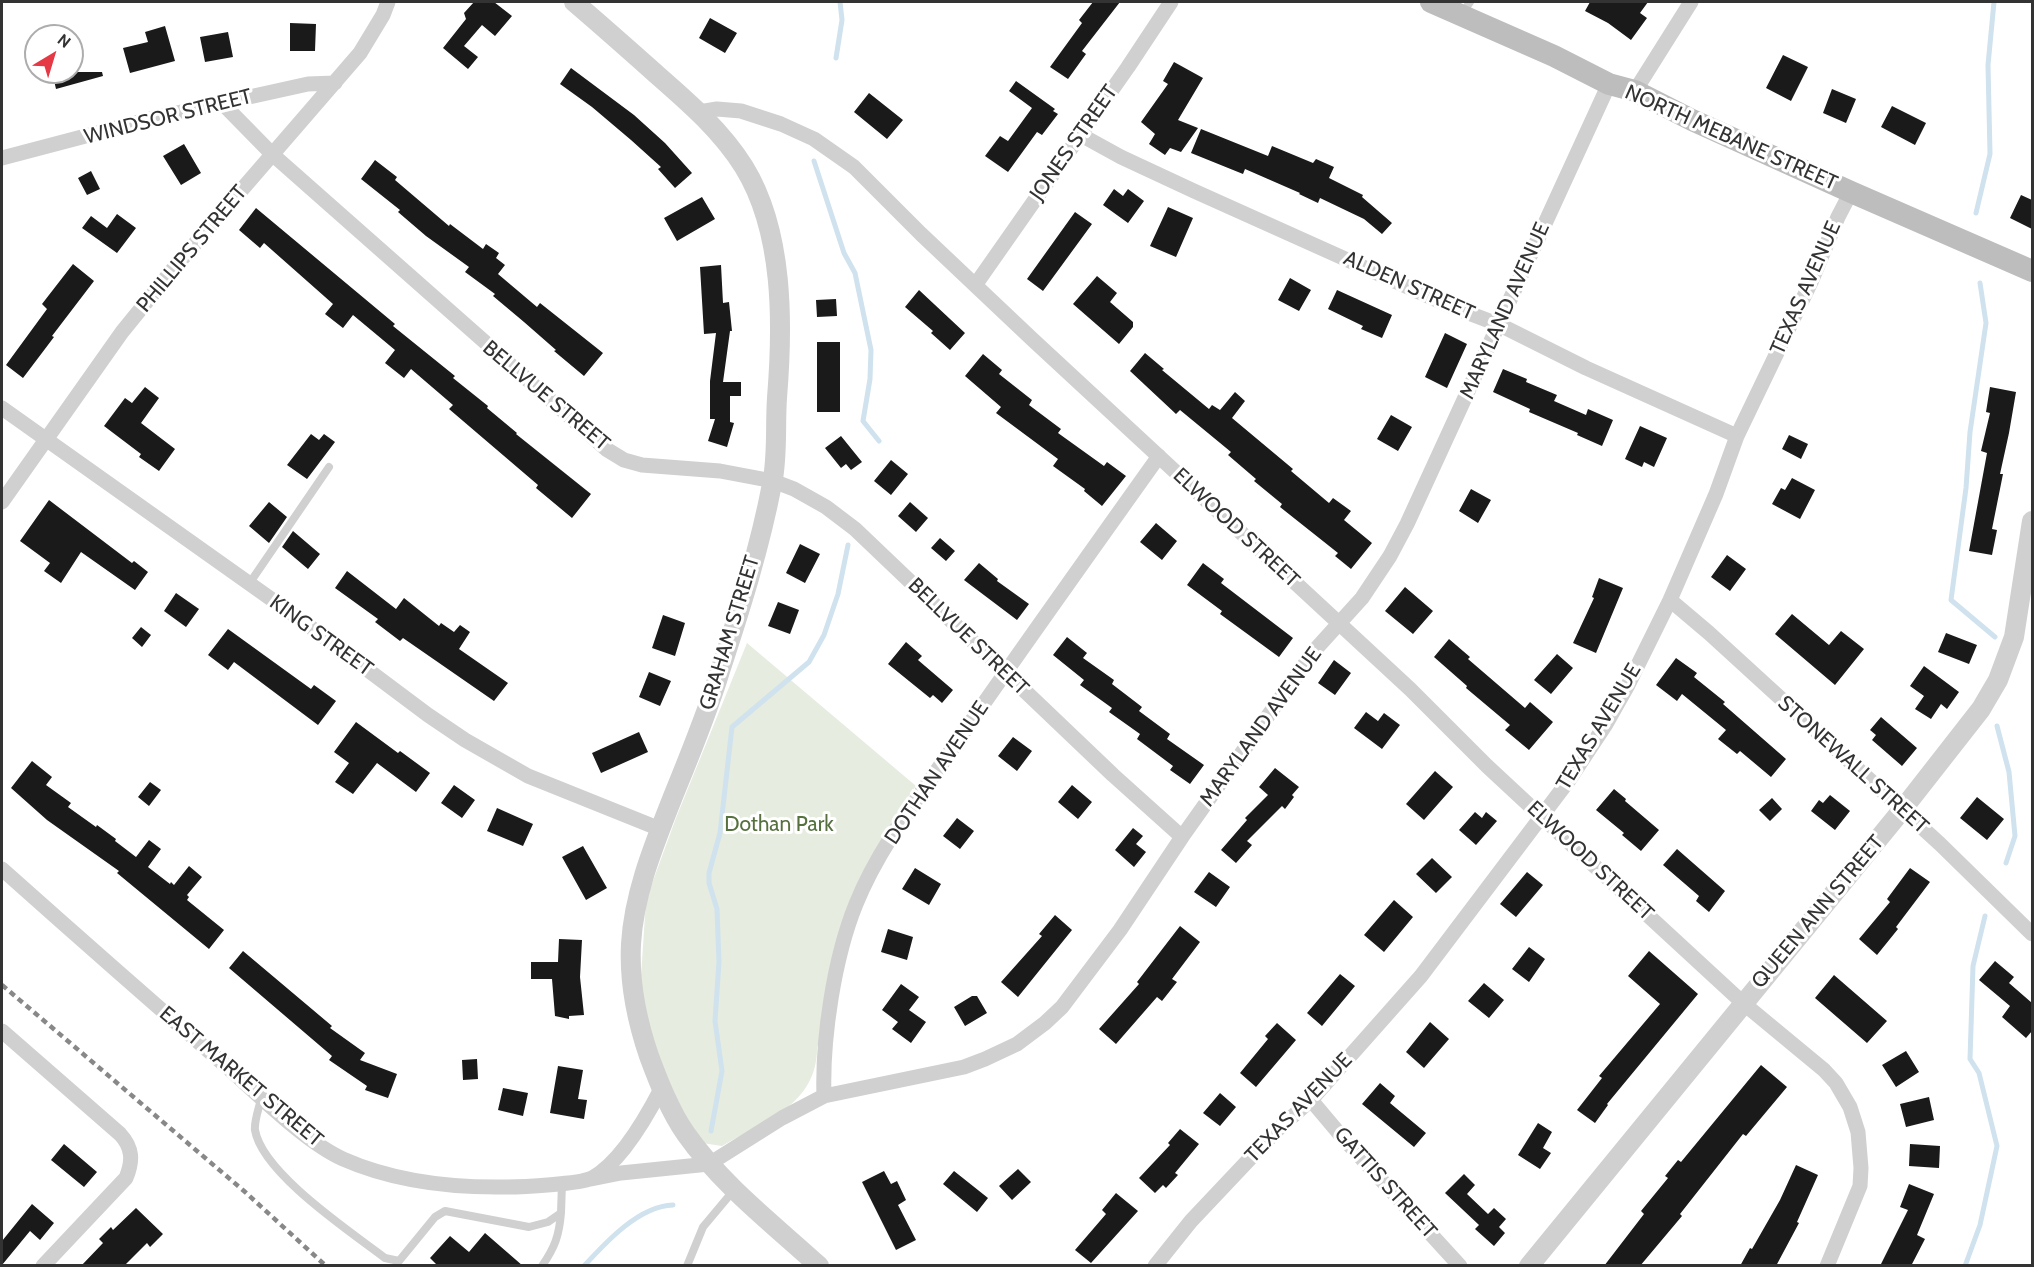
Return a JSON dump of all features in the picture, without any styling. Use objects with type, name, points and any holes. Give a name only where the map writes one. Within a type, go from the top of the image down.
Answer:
[{"type":"main road","name":"NORTH MEBANE STREET","points":[[1431,2],[1466,8],[1609,84],[1635,91],[1692,120],[2032,272]]},
{"type":"street","name":"PHILLIPS STREET","points":[[2,502],[122,332],[360,53],[383,15],[388,2]]},
{"type":"street","name":"GRAHAM STREET","points":[[574,2],[699,112],[732,150],[745,168],[760,199],[770,232],[779,294],[781,327],[773,481],[753,563],[720,672],[643,880],[631,946],[632,984],[643,1038],[661,1089],[684,1132],[709,1164],[819,1266]]},
{"type":"street","name":"JONES STREET","points":[[976,284],[1171,2]]},
{"type":"street","points":[[1635,91],[1691,2]]},
{"type":"street","name":"WINDSOR STREET","points":[[2,158],[154,118],[308,84],[335,84]]},
{"type":"street","name":"MARYLAND AVENUE","points":[[709,1164],[782,1118],[824,1096],[964,1067],[985,1059],[1017,1044],[1062,1007],[1120,930],[1182,837],[1314,651],[1362,598],[1390,556],[1500,325],[1609,84]]},
{"type":"street","name":"BELLVUE STREET","points":[[222,103],[272,154],[606,449],[624,460],[642,465],[729,472],[773,481],[794,489],[826,507],[855,529],[1104,767],[1182,837]]},
{"type":"street","name":"ELWOOD STREET","points":[[699,112],[741,111],[781,124],[821,143],[854,167],[921,234],[1743,1003],[1824,1070],[1836,1083],[1850,1107],[1861,1150],[1860,1186],[1827,1266]]},
{"type":"street","name":"ALDEN STREET","points":[[1081,135],[1121,157],[1194,191],[1450,306],[1500,325],[1586,368],[1737,436]]},
{"type":"street","name":"TEXAS AVENUE","points":[[1155,1266],[1191,1221],[1276,1131],[1311,1100],[1421,976],[1569,780],[1606,724],[1670,600],[1716,494],[1737,436],[1812,282],[1838,217],[1851,192]]},
{"type":"street","name":"KING STREET","points":[[2,408],[465,740],[528,776],[660,829]]},
{"type":"street","name":"DOTHAN AVENUE","points":[[824,1096],[823,1063],[842,947],[856,905],[874,864],[1005,673],[1160,456]]},
{"type":"street","name":"QUEEN ANN STREET","points":[[1529,1266],[1902,810],[1981,709],[1998,680],[2014,637],[2032,521]]},
{"type":"street","name":"STONEWALL STREET","points":[[1670,600],[1940,843],[2032,934]]},
{"type":"street","name":"EAST MARKET STREET","points":[[2,868],[311,1139],[340,1157],[373,1171],[425,1183],[477,1188],[528,1187],[621,1173],[709,1164]]},
{"type":"street","points":[[2,1031],[120,1134],[130,1148],[131,1166],[126,1178],[43,1266]]},
{"type":"street","points":[[591,1179],[625,1147],[639,1129],[661,1089]]},
{"type":"street","name":"GATTIS STREET","points":[[1311,1100],[1460,1266]]},
{"type":"lane","points":[[249,584],[329,467]]},
{"type":"lane","points":[[262,1097],[255,1128],[259,1146],[275,1167],[314,1203],[385,1258],[401,1263],[435,1217],[446,1211],[529,1227],[548,1222],[561,1213]]},
{"type":"lane","points":[[542,1266],[559,1234],[562,1182]]},
{"type":"lane","points":[[687,1266],[703,1227],[735,1189]]},
{"type":"green space","name":"Dothan Park","points":[[747,643],[916,786],[881,842],[817,1048],[815,1068],[808,1084],[785,1109],[722,1146],[702,1143],[669,1086],[654,1048],[644,1005],[641,977],[646,900],[676,818]]},
{"type":"building","points":[[474,2],[494,2],[512,16],[495,36],[482,25],[464,46],[478,57],[468,69],[443,48],[466,19],[464,13]]},
{"type":"building","points":[[1093,2],[1120,2],[1082,51],[1086,54],[1068,79],[1050,67],[1082,23],[1079,20]]},
{"type":"building","points":[[1590,2],[1648,2],[1640,13],[1647,18],[1631,40],[1608,23],[1585,11]]},
{"type":"building","points":[[710,18],[737,33],[725,53],[699,38]]},
{"type":"building","points":[[290,23],[316,24],[315,51],[290,51]]},
{"type":"building","points":[[165,26],[175,61],[130,73],[123,48],[148,42],[145,32]]},
{"type":"building","points":[[228,32],[233,57],[205,62],[200,37]]},
{"type":"building","points":[[1783,55],[1808,67],[1791,101],[1766,88]]},
{"type":"building","points":[[1174,62],[1203,78],[1178,120],[1198,128],[1181,152],[1170,148],[1165,155],[1149,144],[1155,134],[1141,122],[1168,84],[1163,81]]},
{"type":"building","points":[[571,68],[634,115],[665,143],[692,173],[675,188],[658,169],[661,167],[592,107],[560,84]]},
{"type":"building","points":[[84,72],[102,72],[103,76],[84,81]]},
{"type":"building","points":[[1016,81],[1055,109],[1053,111],[1058,114],[1042,135],[1037,132],[1008,172],[985,156],[1000,136],[1008,141],[1032,108],[1009,91]]},
{"type":"building","points":[[55,84],[74,84],[56,89]]},
{"type":"building","points":[[1832,89],[1856,99],[1846,123],[1823,113]]},
{"type":"building","points":[[869,93],[903,120],[887,139],[854,112]]},
{"type":"building","points":[[1892,106],[1926,123],[1915,145],[1881,127]]},
{"type":"building","points":[[1201,129],[1268,156],[1272,146],[1313,163],[1316,159],[1334,167],[1329,178],[1363,195],[1362,197],[1392,223],[1382,234],[1364,219],[1320,198],[1318,203],[1245,169],[1243,174],[1191,153]]},
{"type":"building","points":[[184,144],[201,173],[181,185],[163,156]]},
{"type":"building","points":[[375,160],[397,177],[395,180],[449,226],[450,224],[483,249],[486,244],[499,253],[496,258],[505,265],[498,274],[537,307],[540,303],[603,353],[584,376],[493,296],[495,294],[465,272],[469,267],[426,236],[398,212],[400,210],[361,179]]},
{"type":"building","points":[[91,171],[100,189],[87,195],[78,178]]},
{"type":"building","points":[[1114,189],[1123,196],[1128,189],[1144,201],[1128,223],[1103,205]]},
{"type":"building","points":[[2021,195],[2032,200],[2032,229],[2010,218]]},
{"type":"building","points":[[702,197],[715,219],[677,241],[664,218]]},
{"type":"building","points":[[1168,207],[1193,218],[1176,257],[1150,246]]},
{"type":"building","points":[[256,208],[455,376],[453,378],[488,406],[487,408],[516,434],[591,494],[572,518],[536,488],[538,485],[449,409],[453,405],[411,369],[404,378],[385,363],[395,350],[353,315],[343,328],[325,314],[333,304],[264,243],[260,248],[239,230]]},
{"type":"building","points":[[1075,212],[1092,224],[1043,291],[1027,279]]},
{"type":"building","points":[[117,214],[136,228],[117,253],[82,228],[91,216],[107,228]]},
{"type":"building","points":[[73,264],[94,281],[23,378],[6,365],[47,309],[42,304]]},
{"type":"building","points":[[721,265],[723,303],[729,302],[732,331],[730,331],[723,382],[741,382],[741,396],[730,396],[730,422],[734,423],[727,447],[708,441],[715,419],[710,419],[710,381],[716,333],[704,334],[700,267]]},
{"type":"building","points":[[1097,276],[1117,293],[1110,302],[1133,322],[1133,327],[1119,344],[1073,304]]},
{"type":"building","points":[[1290,278],[1311,290],[1299,311],[1278,300]]},
{"type":"building","points":[[919,290],[965,333],[950,350],[931,333],[933,331],[905,307]]},
{"type":"building","points":[[1337,290],[1392,315],[1382,338],[1361,329],[1363,326],[1328,309]]},
{"type":"building","points":[[836,299],[837,316],[817,317],[816,300]]},
{"type":"building","points":[[1445,333],[1467,344],[1447,388],[1425,377]]},
{"type":"building","points":[[817,342],[840,342],[840,412],[817,412]]},
{"type":"building","points":[[1145,353],[1209,409],[1212,405],[1220,410],[1235,392],[1245,401],[1232,418],[1293,469],[1291,471],[1329,503],[1333,498],[1351,511],[1344,520],[1372,543],[1351,569],[1335,556],[1338,553],[1280,507],[1282,504],[1228,455],[1231,452],[1180,410],[1176,414],[1130,371]]},
{"type":"building","points":[[983,354],[1002,370],[999,374],[1032,400],[1029,405],[1061,429],[1058,433],[1104,466],[1107,462],[1126,476],[1102,506],[1084,491],[1085,489],[1053,466],[1058,459],[996,413],[1001,407],[965,376]]},
{"type":"building","points":[[1503,369],[1557,395],[1554,401],[1586,415],[1588,409],[1613,420],[1602,446],[1529,412],[1530,409],[1493,392]]},
{"type":"building","points":[[145,387],[159,398],[141,423],[175,449],[159,471],[139,457],[141,454],[104,426],[125,398],[132,403]]},
{"type":"building","points":[[1990,387],[2016,392],[2000,474],[2003,474],[1992,529],[1997,530],[1992,555],[1969,551],[1987,453],[1981,451],[1990,413],[1986,412]]},
{"type":"building","points":[[1391,415],[1412,427],[1398,451],[1377,439]]},
{"type":"building","points":[[1640,426],[1667,438],[1654,467],[1644,462],[1642,467],[1625,459]]},
{"type":"building","points":[[311,434],[319,440],[324,434],[335,442],[307,479],[287,465]]},
{"type":"building","points":[[1789,435],[1808,444],[1801,459],[1782,449]]},
{"type":"building","points":[[841,436],[862,462],[851,470],[846,464],[841,468],[825,448]]},
{"type":"building","points":[[891,460],[908,474],[891,495],[874,481]]},
{"type":"building","points":[[1792,478],[1815,490],[1800,519],[1772,504],[1781,488],[1785,490]]},
{"type":"building","points":[[1471,489],[1491,500],[1478,523],[1459,511]]},
{"type":"building","points":[[49,500],[132,563],[134,561],[148,572],[135,590],[81,552],[61,583],[44,571],[50,563],[20,541]]},
{"type":"building","points":[[269,502],[287,517],[269,543],[249,526]]},
{"type":"building","points":[[910,502],[928,518],[916,532],[898,516]]},
{"type":"building","points":[[1156,523],[1177,541],[1162,560],[1140,542]]},
{"type":"building","points":[[293,531],[320,554],[308,569],[282,547]]},
{"type":"building","points":[[940,538],[955,551],[946,561],[931,548]]},
{"type":"building","points":[[800,544],[820,554],[805,583],[786,573]]},
{"type":"building","points":[[1727,555],[1746,569],[1730,591],[1711,577]]},
{"type":"building","points":[[979,563],[998,579],[997,581],[1029,604],[1017,620],[964,580]]},
{"type":"building","points":[[1203,563],[1224,579],[1221,583],[1293,638],[1279,657],[1220,614],[1222,611],[1187,585]]},
{"type":"building","points":[[347,571],[396,609],[404,598],[439,626],[441,623],[454,632],[460,625],[470,632],[459,649],[508,683],[494,701],[403,638],[400,641],[375,622],[378,619],[335,588]]},
{"type":"building","points":[[1599,578],[1623,588],[1596,653],[1573,643],[1594,598],[1592,597]]},
{"type":"building","points":[[1405,587],[1433,611],[1413,634],[1385,611]]},
{"type":"building","points":[[176,593],[199,609],[186,627],[164,611]]},
{"type":"building","points":[[778,602],[799,610],[790,634],[768,626]]},
{"type":"building","points":[[1792,614],[1829,645],[1841,631],[1864,649],[1835,685],[1775,634]]},
{"type":"building","points":[[663,615],[685,623],[675,656],[652,648]]},
{"type":"building","points":[[141,627],[151,635],[142,647],[132,638]]},
{"type":"building","points":[[228,629],[311,689],[314,685],[336,701],[318,725],[234,662],[228,670],[208,655]]},
{"type":"building","points":[[1946,633],[1977,645],[1969,664],[1938,652]]},
{"type":"building","points":[[1067,637],[1087,653],[1083,658],[1114,680],[1112,684],[1142,707],[1139,711],[1170,734],[1167,739],[1204,765],[1190,784],[1170,770],[1173,766],[1137,739],[1140,734],[1109,712],[1112,708],[1080,685],[1084,680],[1053,655]]},
{"type":"building","points":[[1449,639],[1470,657],[1468,659],[1525,708],[1530,702],[1553,722],[1529,750],[1505,730],[1510,725],[1434,657]]},
{"type":"building","points":[[906,642],[922,656],[918,660],[953,690],[942,703],[933,695],[930,698],[888,664]]},
{"type":"building","points":[[1557,654],[1573,668],[1551,694],[1534,680]]},
{"type":"building","points":[[1676,658],[1697,673],[1694,677],[1725,702],[1723,704],[1786,759],[1771,777],[1740,751],[1737,754],[1718,739],[1726,730],[1682,694],[1677,701],[1656,685]]},
{"type":"building","points":[[1334,660],[1351,673],[1335,695],[1318,683]]},
{"type":"building","points":[[1924,666],[1959,692],[1947,709],[1941,704],[1931,719],[1915,709],[1924,696],[1910,686]]},
{"type":"building","points":[[649,672],[671,681],[660,706],[639,697]]},
{"type":"building","points":[[1366,712],[1378,721],[1384,713],[1400,725],[1382,749],[1354,728]]},
{"type":"building","points":[[1881,717],[1917,748],[1902,766],[1872,740],[1876,735],[1870,730]]},
{"type":"building","points":[[356,722],[430,773],[416,792],[377,763],[353,794],[335,782],[349,763],[334,752]]},
{"type":"building","points":[[639,732],[648,752],[601,773],[592,753]]},
{"type":"building","points":[[1013,737],[1032,751],[1017,771],[998,756]]},
{"type":"building","points":[[32,761],[52,777],[46,785],[71,803],[68,807],[96,827],[97,825],[136,857],[149,840],[161,849],[148,867],[170,884],[171,882],[174,885],[189,866],[202,877],[187,895],[189,897],[187,900],[224,930],[209,949],[117,873],[119,871],[47,820],[11,788]]},
{"type":"building","points":[[1275,768],[1299,787],[1285,809],[1282,806],[1247,841],[1252,845],[1236,863],[1221,850],[1247,820],[1245,818],[1268,795],[1259,787]]},
{"type":"building","points":[[1435,771],[1453,787],[1424,820],[1406,804]]},
{"type":"building","points":[[150,782],[161,790],[149,806],[138,797]]},
{"type":"building","points":[[454,785],[475,800],[462,818],[441,803]]},
{"type":"building","points":[[1072,785],[1092,802],[1078,819],[1058,802]]},
{"type":"building","points":[[1614,789],[1659,830],[1641,851],[1622,835],[1624,833],[1596,810]]},
{"type":"building","points":[[1830,795],[1850,811],[1835,830],[1811,811],[1819,800],[1823,803]]},
{"type":"building","points":[[1977,797],[2004,819],[1987,840],[1960,818]]},
{"type":"building","points":[[1772,798],[1782,809],[1770,821],[1759,810]]},
{"type":"building","points":[[497,808],[533,824],[523,846],[487,831]]},
{"type":"building","points":[[1475,812],[1482,818],[1486,812],[1497,821],[1476,845],[1459,830]]},
{"type":"building","points":[[957,818],[974,831],[960,849],[943,836]]},
{"type":"building","points":[[1133,828],[1143,836],[1136,844],[1146,852],[1134,867],[1115,850]]},
{"type":"building","points":[[583,846],[607,888],[586,900],[562,857]]},
{"type":"building","points":[[1677,849],[1725,891],[1709,912],[1696,901],[1699,896],[1663,865]]},
{"type":"building","points":[[1432,858],[1452,877],[1436,893],[1416,874]]},
{"type":"building","points":[[915,868],[941,884],[929,905],[902,889]]},
{"type":"building","points":[[1910,868],[1930,882],[1877,955],[1859,939],[1890,902],[1887,899]]},
{"type":"building","points":[[1209,872],[1230,887],[1216,907],[1194,892]]},
{"type":"building","points":[[1527,872],[1543,885],[1516,917],[1500,904]]},
{"type":"building","points":[[1394,900],[1413,917],[1384,952],[1364,935]]},
{"type":"building","points":[[1055,915],[1072,930],[1018,997],[1001,982],[1042,936],[1039,934]]},
{"type":"building","points":[[1180,926],[1200,942],[1172,979],[1177,982],[1162,1001],[1157,997],[1116,1044],[1099,1029],[1139,984],[1137,982]]},
{"type":"building","points":[[888,929],[913,937],[907,960],[881,952]]},
{"type":"building","points":[[559,939],[582,940],[580,977],[584,1015],[569,1016],[569,1019],[555,1016],[552,979],[531,979],[531,962],[558,962]]},
{"type":"building","points":[[1529,947],[1545,959],[1529,982],[1512,969]]},
{"type":"building","points":[[243,951],[332,1026],[330,1028],[365,1053],[360,1060],[397,1074],[388,1098],[365,1090],[367,1086],[329,1060],[332,1056],[229,968]]},
{"type":"building","points":[[1649,951],[1698,994],[1607,1104],[1595,1123],[1577,1110],[1602,1078],[1599,1076],[1660,1004],[1628,976]]},
{"type":"building","points":[[1995,961],[2014,977],[2009,983],[2032,1003],[2032,1031],[2026,1038],[2002,1017],[2010,1006],[1979,980]]},
{"type":"building","points":[[1340,974],[1355,986],[1322,1026],[1307,1013]]},
{"type":"building","points":[[1834,975],[1887,1021],[1867,1043],[1815,998]]},
{"type":"building","points":[[1484,983],[1504,1000],[1489,1018],[1468,1001]]},
{"type":"building","points":[[901,984],[919,997],[909,1010],[926,1022],[911,1043],[892,1029],[898,1022],[882,1010]]},
{"type":"building","points":[[972,996],[977,996],[987,1013],[965,1026],[954,1007]]},
{"type":"building","points":[[1430,1022],[1449,1039],[1424,1068],[1406,1052]]},
{"type":"building","points":[[1277,1023],[1296,1040],[1256,1087],[1240,1073],[1268,1039],[1265,1036]]},
{"type":"building","points":[[1906,1051],[1919,1072],[1896,1087],[1882,1065]]},
{"type":"building","points":[[477,1059],[478,1079],[463,1080],[462,1060]]},
{"type":"building","points":[[1761,1065],[1787,1087],[1746,1136],[1743,1134],[1680,1214],[1682,1216],[1640,1266],[1604,1266],[1644,1214],[1641,1211],[1668,1178],[1665,1176],[1678,1160],[1681,1162]]},
{"type":"building","points":[[558,1066],[583,1070],[578,1099],[587,1100],[584,1119],[550,1113]]},
{"type":"building","points":[[1380,1083],[1395,1096],[1390,1103],[1426,1133],[1414,1147],[1362,1104]]},
{"type":"building","points":[[503,1088],[528,1093],[523,1116],[498,1110]]},
{"type":"building","points":[[1220,1093],[1236,1107],[1220,1126],[1203,1113]]},
{"type":"building","points":[[1929,1097],[1934,1120],[1906,1127],[1900,1104]]},
{"type":"building","points":[[1538,1123],[1552,1132],[1543,1148],[1551,1153],[1540,1169],[1518,1155]]},
{"type":"building","points":[[1180,1129],[1199,1144],[1175,1173],[1178,1175],[1166,1188],[1163,1185],[1155,1193],[1139,1178],[1170,1145],[1168,1143]]},
{"type":"building","points":[[64,1144],[97,1172],[84,1187],[51,1160]]},
{"type":"building","points":[[1910,1144],[1940,1146],[1939,1168],[1909,1166]]},
{"type":"building","points":[[1796,1165],[1818,1175],[1797,1222],[1799,1223],[1776,1266],[1740,1266],[1780,1200]]},
{"type":"building","points":[[1018,1169],[1031,1182],[1012,1200],[999,1186]]},
{"type":"building","points":[[884,1171],[891,1184],[897,1181],[906,1200],[898,1205],[916,1240],[896,1250],[862,1182]]},
{"type":"building","points":[[954,1171],[988,1198],[977,1212],[943,1184]]},
{"type":"building","points":[[1464,1174],[1475,1185],[1467,1194],[1488,1214],[1494,1208],[1506,1219],[1499,1227],[1505,1233],[1494,1246],[1475,1229],[1479,1225],[1445,1193]]},
{"type":"building","points":[[1909,1184],[1934,1194],[1917,1235],[1925,1239],[1911,1266],[1880,1266],[1908,1210],[1900,1207]]},
{"type":"building","points":[[1116,1193],[1138,1211],[1091,1263],[1075,1250],[1106,1214],[1102,1210]]},
{"type":"building","points":[[32,1204],[54,1223],[40,1240],[30,1231],[2,1265],[2,1241]]},
{"type":"building","points":[[136,1208],[163,1234],[150,1247],[147,1243],[124,1266],[81,1266],[103,1243],[99,1239],[111,1227],[113,1230]]},
{"type":"building","points":[[485,1233],[523,1266],[438,1266],[430,1258],[450,1236],[469,1252]]},
{"type":"waterway","points":[[836,58],[842,20],[840,2]]},
{"type":"waterway","points":[[1976,213],[1990,154],[1988,65],[1994,2]]},
{"type":"waterway","points":[[814,161],[844,253],[855,273],[871,350],[870,379],[863,421],[879,441]]},
{"type":"waterway","points":[[1980,283],[1986,323],[1970,432],[1966,488],[1951,600],[1995,637]]},
{"type":"waterway","points":[[711,1131],[722,1071],[715,1021],[719,962],[717,909],[709,883],[709,873],[720,833],[732,727],[809,662],[824,635],[838,594],[848,545]]},
{"type":"waterway","points":[[1997,726],[2009,772],[2015,836],[2006,863]]},
{"type":"waterway","points":[[1965,1266],[1980,1225],[1997,1146],[1979,1073],[1970,1059],[1973,966],[1985,916]]},
{"type":"waterway","points":[[584,1266],[602,1246],[636,1218],[660,1207],[673,1205]]},
{"type":"railway","points":[[2,985],[244,1191],[326,1266]]}]
